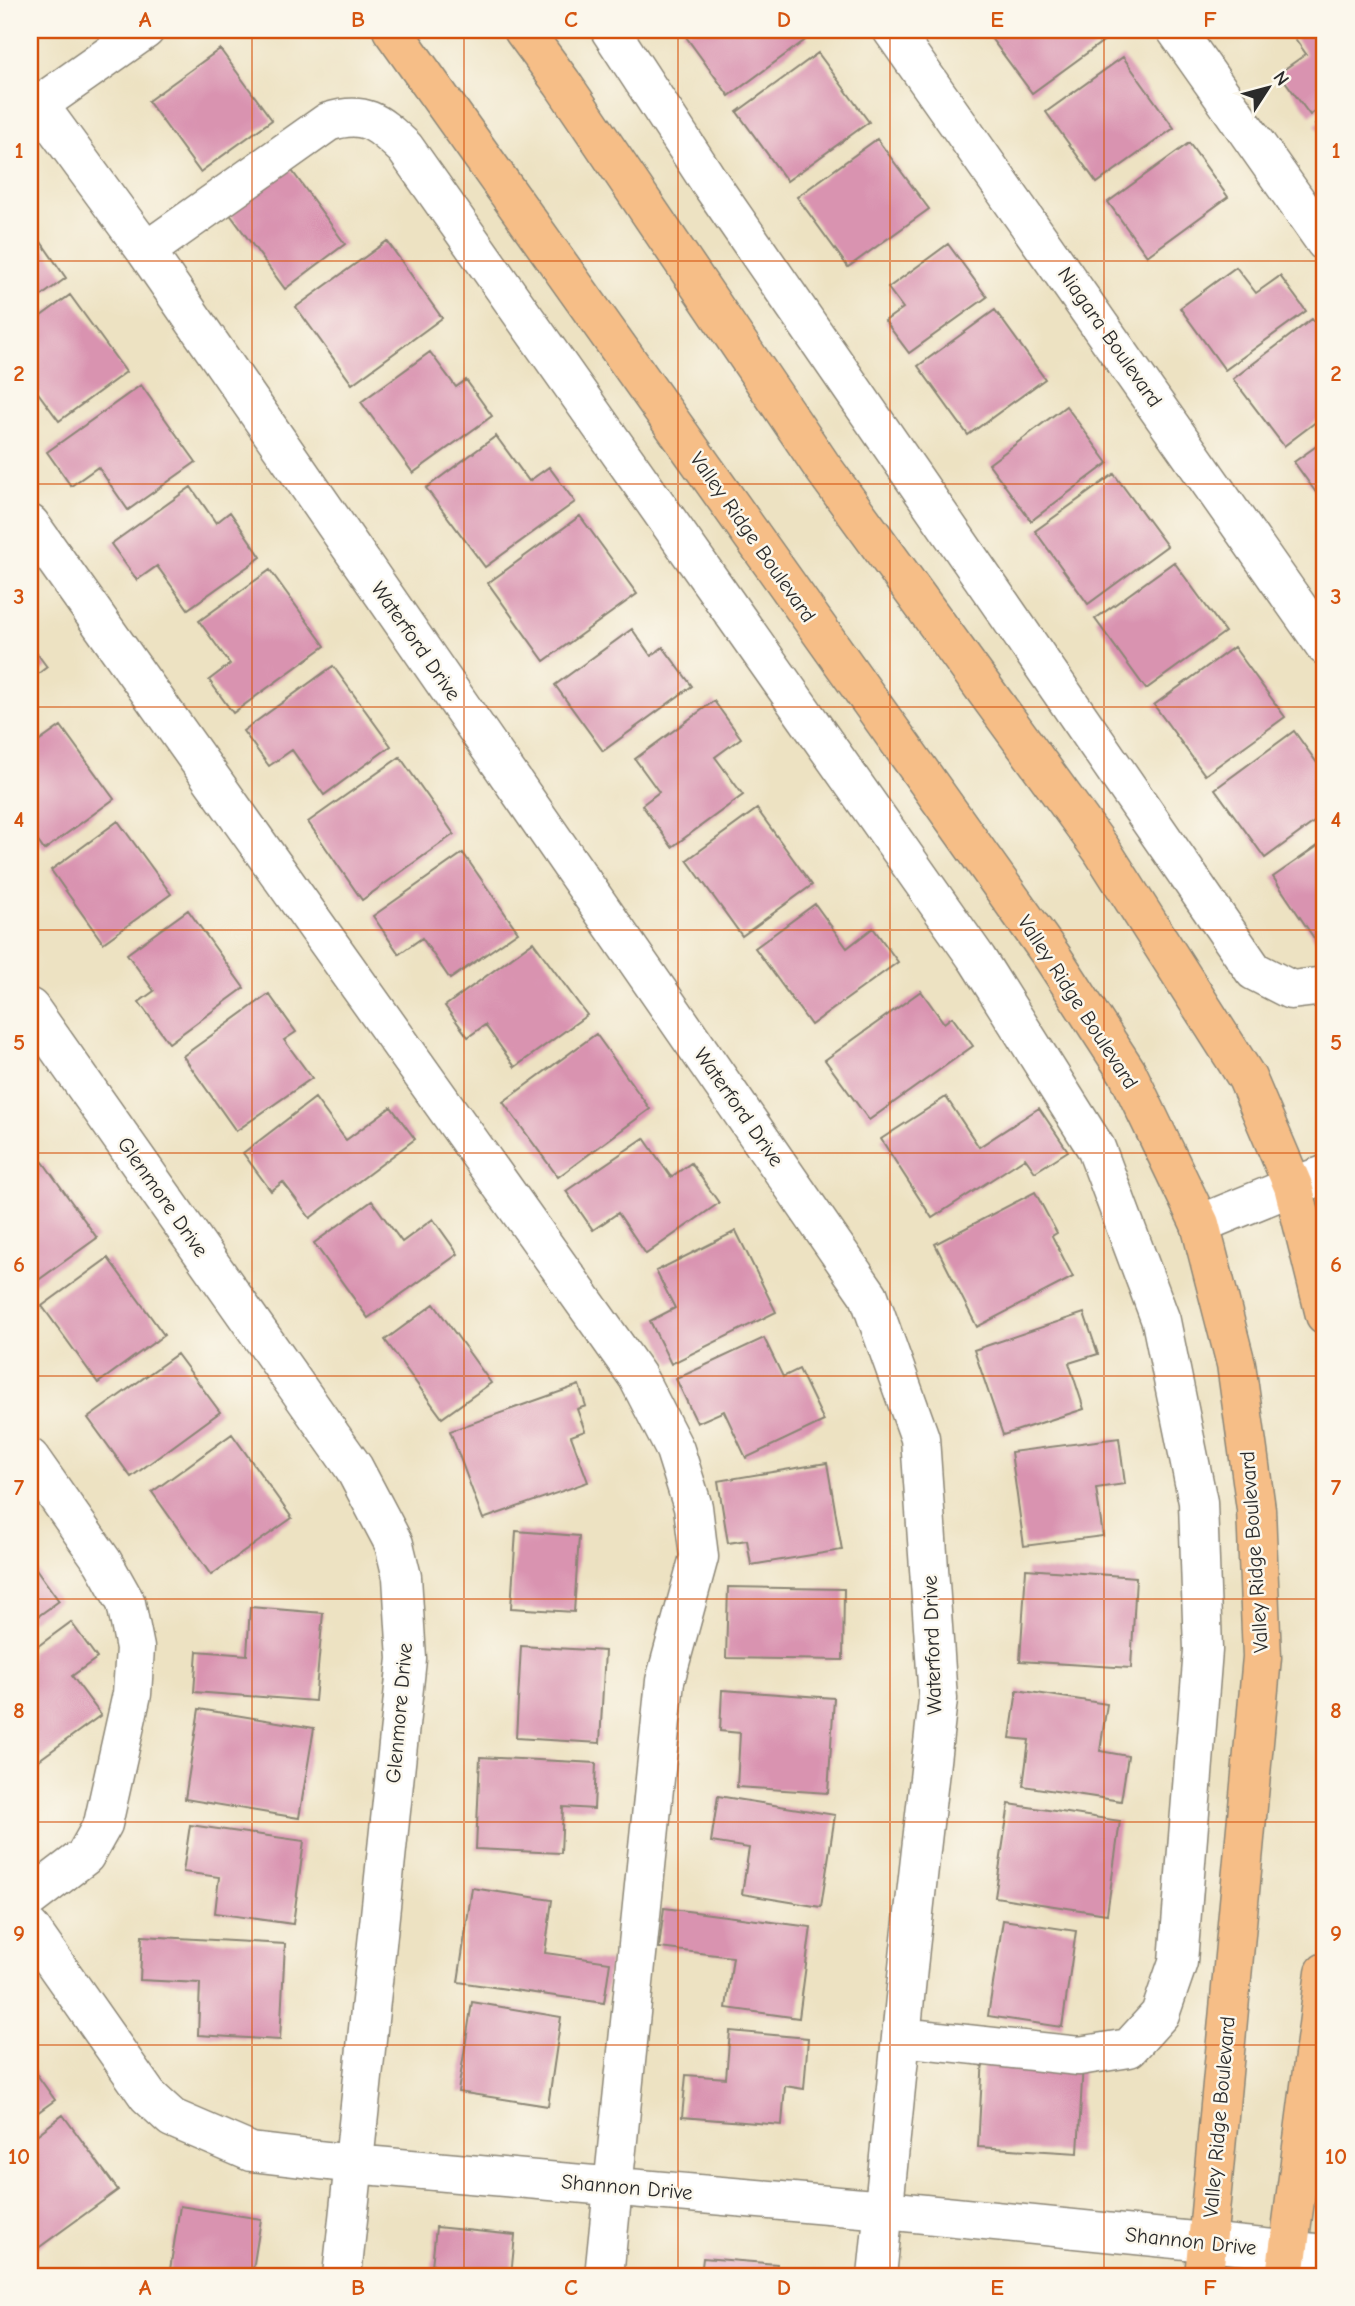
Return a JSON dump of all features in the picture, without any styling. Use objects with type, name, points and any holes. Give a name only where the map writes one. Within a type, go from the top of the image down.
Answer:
[{"type":"main road","name":"Valley Ridge Boulevard","points":[[392,30],[1053,958],[1127,1072],[1200,1224],[1237,1364],[1256,1509],[1262,1657],[1206,2259]]},
{"type":"main road","points":[[523,30],[562,83],[821,464],[1101,849],[1247,1078],[1309,1180],[1325,1315]]},
{"type":"main road","points":[[1300,2260],[1325,1972]]},
{"type":"street","points":[[34,108],[145,30]]},
{"type":"street","points":[[610,30],[716,192],[1254,971],[1290,990],[1325,986]]},
{"type":"street","name":"Niagara Boulevard","points":[[892,30],[1325,646]]},
{"type":"street","points":[[1176,30],[1325,242]]},
{"type":"street","name":"Waterford Drive","points":[[34,108],[146,251],[869,1296],[920,1438],[938,1699],[877,2276]]},
{"type":"street","points":[[146,251],[328,122],[347,116],[367,119],[405,148],[977,959],[1096,1147],[1161,1321],[1198,1502],[1203,1650],[1178,1962],[1160,2014],[1129,2048],[1079,2056],[901,2037]]},
{"type":"street","points":[[30,524],[637,1376],[675,1450],[693,1507],[699,1557],[665,1681],[604,2276]]},
{"type":"street","name":"Glenmore Drive","points":[[30,1008],[354,1468],[394,1544],[402,1577],[407,1659],[342,2276]]},
{"type":"street","points":[[1200,1224],[1309,1180]]},
{"type":"street","points":[[30,1458],[103,1562],[126,1602],[135,1648],[132,1694],[103,1824],[85,1856],[30,1898]]},
{"type":"street","name":"Shannon Drive","points":[[30,1928],[148,2096],[172,2118],[251,2152],[353,2164],[885,2210],[1206,2259],[1300,2260]]},
{"type":"building","points":[[681,30],[802,30],[808,38],[729,96]]},
{"type":"building","points":[[985,30],[1110,30],[1113,34],[1032,93]]},
{"type":"building","points":[[1303,30],[1325,30],[1325,104],[1310,115],[1279,73],[1306,54],[1294,37]]},
{"type":"building","points":[[220,49],[272,120],[200,172],[148,101]]},
{"type":"building","points":[[818,53],[869,122],[787,181],[737,112]]},
{"type":"building","points":[[1123,57],[1174,128],[1097,183],[1046,112]]},
{"type":"building","points":[[1325,117],[1325,138],[1315,125]]},
{"type":"building","points":[[877,139],[929,209],[848,267],[797,197]]},
{"type":"building","points":[[1189,143],[1228,197],[1147,256],[1108,202]]},
{"type":"building","points":[[290,168],[345,244],[285,289],[229,213]]},
{"type":"building","points":[[30,226],[66,278],[30,304]]},
{"type":"building","points":[[387,241],[442,318],[352,384],[296,307]]},
{"type":"building","points":[[948,244],[987,297],[909,353],[885,321],[903,308],[888,288]]},
{"type":"building","points":[[1236,267],[1256,293],[1280,276],[1306,311],[1225,370],[1180,308]]},
{"type":"building","points":[[70,295],[126,372],[59,421],[30,382],[30,324]]},
{"type":"building","points":[[995,310],[1045,379],[968,435],[918,366]]},
{"type":"building","points":[[1312,319],[1325,336],[1325,415],[1284,446],[1233,379]]},
{"type":"building","points":[[430,352],[456,387],[466,380],[492,416],[413,473],[361,402]]},
{"type":"building","points":[[141,385],[196,462],[128,510],[98,467],[71,486],[47,452]]},
{"type":"building","points":[[1066,406],[1108,463],[1031,521],[989,464]]},
{"type":"building","points":[[496,436],[529,481],[549,467],[575,502],[485,567],[426,488]]},
{"type":"building","points":[[1325,440],[1325,505],[1294,462]]},
{"type":"building","points":[[1114,474],[1167,546],[1088,604],[1035,531]]},
{"type":"building","points":[[191,487],[216,523],[230,512],[261,557],[188,609],[157,566],[137,580],[111,544]]},
{"type":"building","points":[[580,516],[637,594],[544,661],[488,583]]},
{"type":"building","points":[[1174,562],[1225,632],[1146,689],[1095,619]]},
{"type":"building","points":[[270,570],[325,646],[233,713],[209,680],[230,664],[199,621]]},
{"type":"building","points":[[632,629],[651,656],[663,647],[692,686],[603,751],[555,685]]},
{"type":"building","points":[[30,644],[47,667],[30,680]]},
{"type":"building","points":[[1234,647],[1285,717],[1205,775],[1154,705]]},
{"type":"building","points":[[333,666],[391,746],[324,795],[292,750],[269,766],[243,731]]},
{"type":"building","points":[[30,698],[40,713],[30,720]]},
{"type":"building","points":[[714,701],[741,738],[715,757],[743,795],[672,847],[642,805],[659,792],[635,759]]},
{"type":"building","points":[[61,726],[114,799],[44,850],[30,830],[30,748]]},
{"type":"building","points":[[1294,731],[1325,774],[1325,814],[1265,858],[1215,789]]},
{"type":"building","points":[[400,757],[454,834],[362,900],[308,822]]},
{"type":"building","points":[[757,809],[812,885],[742,936],[687,860]]},
{"type":"building","points":[[118,821],[171,894],[103,943],[51,870]]},
{"type":"building","points":[[1325,841],[1325,943],[1320,947],[1273,877]]},
{"type":"building","points":[[463,853],[518,932],[450,979],[422,938],[399,954],[373,916]]},
{"type":"building","points":[[815,904],[847,948],[873,928],[898,962],[811,1025],[755,948]]},
{"type":"building","points":[[188,910],[244,988],[169,1043],[139,1002],[154,991],[127,954]]},
{"type":"building","points":[[533,942],[587,1015],[515,1067],[485,1025],[468,1037],[445,1006]]},
{"type":"building","points":[[921,991],[944,1023],[952,1017],[973,1046],[869,1120],[825,1060]]},
{"type":"building","points":[[269,994],[296,1032],[284,1040],[312,1078],[236,1131],[183,1056]]},
{"type":"building","points":[[596,1034],[650,1109],[558,1177],[503,1102]]},
{"type":"building","points":[[946,1097],[979,1147],[1039,1108],[1068,1151],[1035,1172],[1025,1158],[932,1218],[881,1139]]},
{"type":"building","points":[[315,1098],[346,1140],[391,1107],[415,1139],[310,1218],[283,1182],[271,1191],[243,1153]]},
{"type":"building","points":[[644,1138],[671,1177],[691,1163],[719,1203],[646,1254],[618,1213],[593,1230],[566,1191]]},
{"type":"building","points":[[43,1162],[97,1238],[30,1286],[30,1171]]},
{"type":"building","points":[[1035,1192],[1057,1233],[1052,1236],[1073,1277],[977,1327],[935,1244]]},
{"type":"building","points":[[372,1201],[402,1242],[433,1219],[458,1254],[368,1318],[314,1243]]},
{"type":"building","points":[[736,1231],[776,1312],[671,1364],[650,1321],[675,1308],[656,1271]]},
{"type":"building","points":[[108,1258],[164,1335],[98,1383],[42,1306]]},
{"type":"building","points":[[434,1304],[491,1383],[442,1418],[385,1340]]},
{"type":"building","points":[[1084,1313],[1098,1354],[1069,1363],[1084,1409],[1003,1435],[974,1350]]},
{"type":"building","points":[[764,1338],[783,1377],[799,1369],[824,1421],[746,1458],[724,1411],[697,1423],[676,1379]]},
{"type":"building","points":[[177,1354],[220,1412],[131,1477],[88,1418]]},
{"type":"building","points":[[579,1385],[586,1406],[577,1409],[585,1431],[571,1436],[588,1482],[483,1519],[450,1431]]},
{"type":"building","points":[[232,1434],[292,1518],[211,1575],[152,1492]]},
{"type":"building","points":[[1119,1438],[1125,1484],[1096,1488],[1103,1536],[1024,1546],[1011,1452]]},
{"type":"building","points":[[827,1463],[842,1550],[751,1565],[747,1540],[728,1543],[718,1481]]},
{"type":"building","points":[[516,1531],[579,1536],[574,1612],[511,1608]]},
{"type":"building","points":[[34,1566],[59,1601],[30,1622],[30,1569]]},
{"type":"building","points":[[1026,1569],[1136,1577],[1131,1668],[1020,1661]]},
{"type":"building","points":[[728,1587],[844,1589],[843,1660],[726,1658]]},
{"type":"building","points":[[250,1607],[323,1613],[315,1701],[194,1692],[197,1651],[247,1655]]},
{"type":"building","points":[[71,1622],[97,1658],[72,1676],[101,1715],[32,1765],[30,1652]]},
{"type":"building","points":[[521,1646],[605,1651],[600,1743],[516,1738]]},
{"type":"building","points":[[722,1690],[834,1698],[828,1793],[737,1787],[740,1733],[720,1731]]},
{"type":"building","points":[[1017,1690],[1107,1704],[1100,1751],[1128,1756],[1121,1801],[1023,1786],[1029,1740],[1010,1738]]},
{"type":"building","points":[[199,1709],[314,1728],[299,1818],[185,1799]]},
{"type":"building","points":[[480,1757],[596,1763],[594,1809],[563,1807],[561,1853],[476,1849]]},
{"type":"building","points":[[718,1796],[835,1815],[821,1907],[742,1894],[749,1848],[711,1842]]},
{"type":"building","points":[[1009,1804],[1120,1821],[1107,1914],[995,1897]]},
{"type":"building","points":[[190,1825],[304,1841],[293,1924],[215,1913],[219,1877],[183,1872]]},
{"type":"building","points":[[472,1888],[552,1900],[545,1953],[610,1962],[604,2003],[458,1982]]},
{"type":"building","points":[[664,1908],[811,1927],[799,2018],[726,2008],[733,1957],[659,1948]]},
{"type":"building","points":[[1003,1920],[1076,1931],[1062,2027],[988,2016]]},
{"type":"building","points":[[142,1936],[285,1944],[280,2040],[198,2035],[200,1983],[140,1980]]},
{"type":"building","points":[[472,2002],[561,2017],[548,2106],[458,2092]]},
{"type":"building","points":[[730,2031],[808,2038],[804,2089],[785,2086],[782,2125],[682,2117],[686,2075],[726,2078]]},
{"type":"building","points":[[983,2057],[1083,2063],[1078,2153],[978,2147]]},
{"type":"building","points":[[30,2065],[55,2100],[30,2118]]},
{"type":"building","points":[[63,2115],[118,2190],[30,2254],[30,2140]]},
{"type":"building","points":[[180,2206],[261,2219],[252,2276],[169,2276]]},
{"type":"building","points":[[436,2227],[515,2235],[511,2276],[431,2276]]},
{"type":"building","points":[[703,2258],[777,2264],[776,2276],[701,2276]]}]
